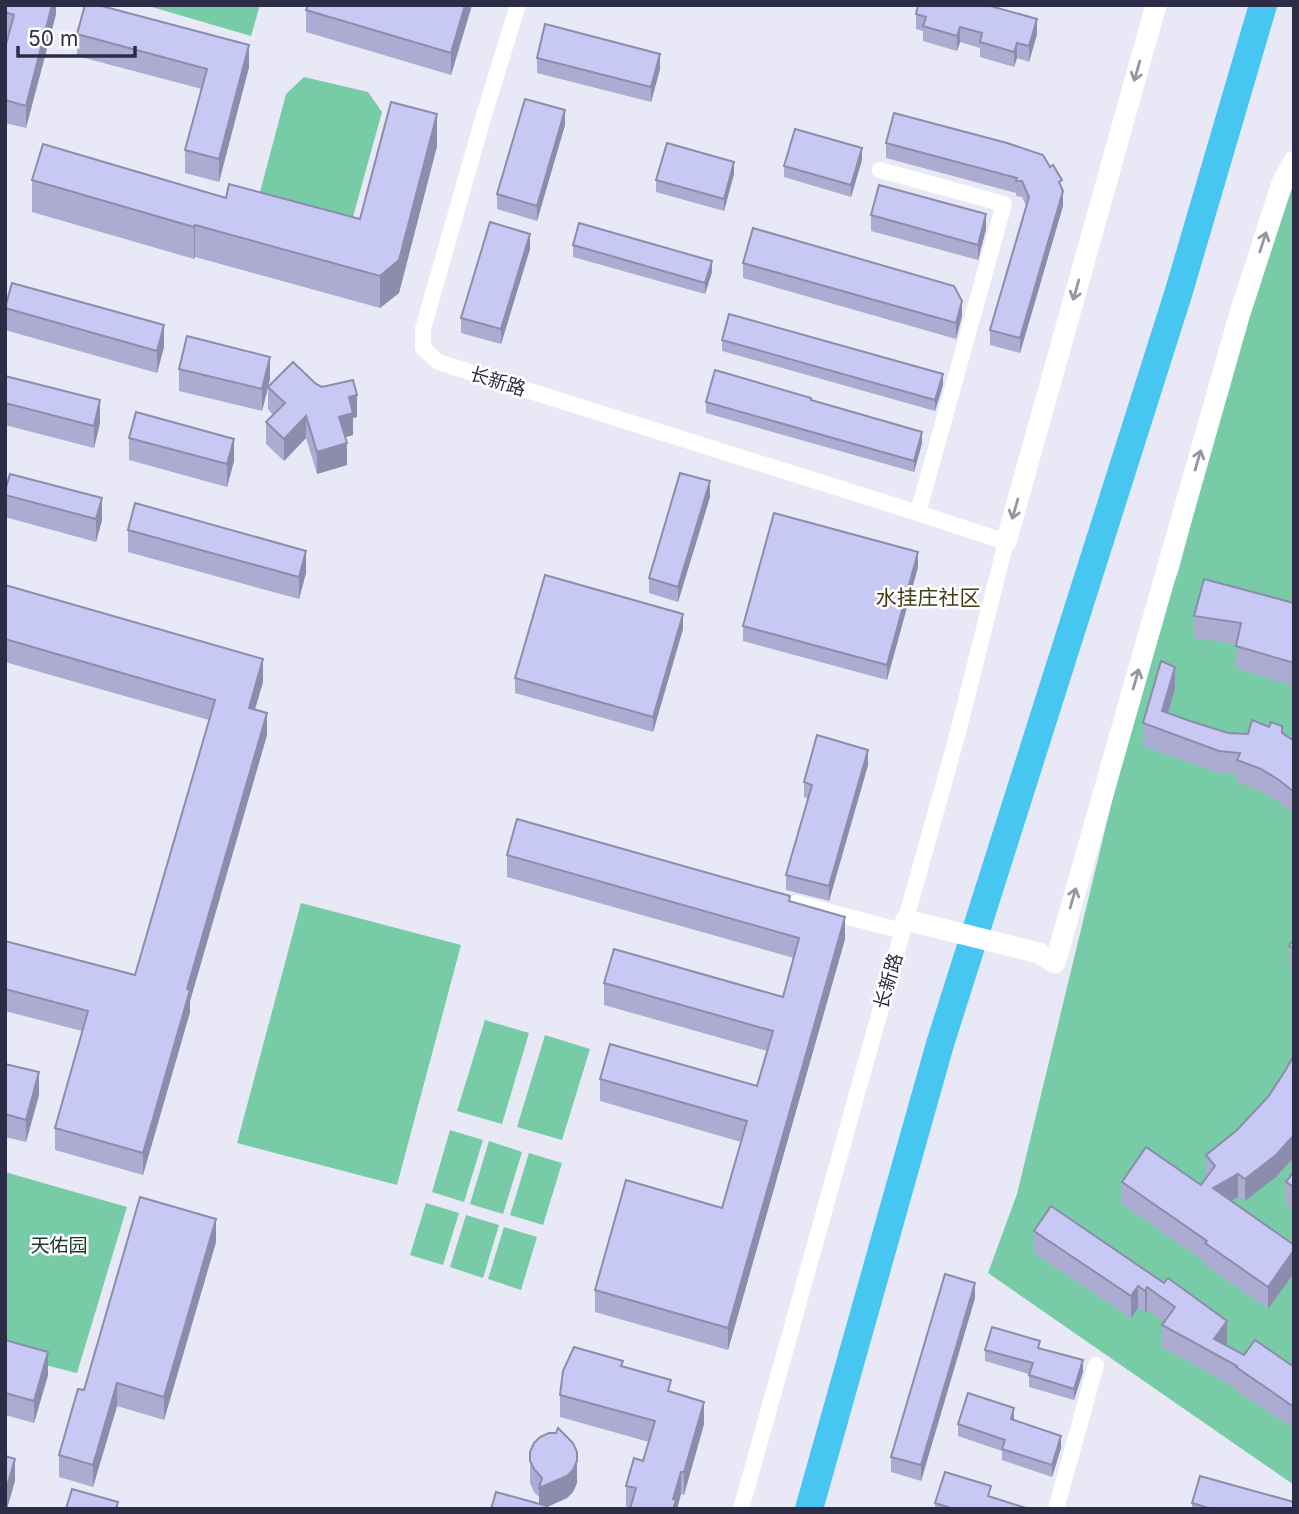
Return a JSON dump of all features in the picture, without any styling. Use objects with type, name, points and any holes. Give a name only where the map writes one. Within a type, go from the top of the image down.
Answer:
[{"type":"street","name":"长新路","points":[[518,5],[427,316],[423,348],[438,362],[1006,542],[957,736],[741,1509]]},
{"type":"street","points":[[1006,542],[1156,5]]},
{"type":"street","points":[[796,903],[958,933],[1039,953],[1055,964],[1240,313],[1282,183],[1294,161]]},
{"type":"street","points":[[880,170],[1004,204],[918,513]]},
{"type":"street","points":[[1056,1509],[1096,1365]]},
{"type":"green space","points":[[145,5],[260,5],[251,36]]},
{"type":"green space","points":[[304,77],[368,92],[382,112],[348,235],[256,207],[286,94]]},
{"type":"green space","points":[[1294,182],[1294,1485],[988,1273],[1017,1194],[1143,673],[1179,569],[1228,382]]},
{"type":"green space","points":[[301,903],[461,945],[397,1185],[237,1143]]},
{"type":"green space","points":[[485,1020],[529,1033],[502,1124],[457,1111]]},
{"type":"green space","points":[[545,1035],[590,1049],[562,1140],[517,1127]]},
{"type":"green space","points":[[450,1130],[483,1140],[464,1202],[432,1192]]},
{"type":"green space","points":[[489,1141],[522,1152],[503,1214],[470,1204]]},
{"type":"green space","points":[[529,1153],[562,1163],[543,1225],[510,1215]]},
{"type":"green space","name":"天佑园","points":[[5,1172],[127,1207],[77,1373],[5,1355]]},
{"type":"green space","points":[[426,1203],[459,1213],[443,1265],[410,1255]]},
{"type":"green space","points":[[466,1215],[499,1225],[483,1278],[450,1267]]},
{"type":"green space","points":[[504,1227],[537,1237],[521,1290],[488,1279]]},
{"type":"building","points":[[5,5],[52,5],[26,106],[5,100],[5,48],[14,15],[5,12]]},
{"type":"building","points":[[85,5],[98,5],[249,45],[219,159],[185,150],[207,69],[77,34]]},
{"type":"building","points":[[308,5],[465,5],[451,53],[306,10]]},
{"type":"building","points":[[918,5],[987,5],[1037,19],[1029,46],[1017,43],[1014,52],[980,42],[982,33],[960,27],[957,36],[923,26],[926,17],[916,14]]},
{"type":"building","points":[[545,24],[660,54],[651,87],[537,58]]},
{"type":"building","points":[[525,99],[565,110],[537,206],[497,194]]},
{"type":"building","points":[[391,102],[437,114],[399,260],[380,276],[195,225],[194,227],[32,180],[43,144],[226,198],[229,184],[360,219]]},
{"type":"building","points":[[894,113],[1043,155],[1062,180],[1059,182],[1063,191],[1020,338],[990,330],[1029,197],[1022,181],[886,143]]},
{"type":"building","points":[[795,129],[862,148],[851,185],[784,166]]},
{"type":"building","points":[[667,143],[734,162],[724,199],[656,180]]},
{"type":"building","points":[[879,185],[986,214],[978,245],[871,215]]},
{"type":"building","points":[[490,222],[530,234],[501,329],[461,318]]},
{"type":"building","points":[[579,223],[712,261],[705,283],[573,245]]},
{"type":"building","points":[[753,228],[954,286],[962,301],[956,323],[743,263]]},
{"type":"building","points":[[12,283],[164,325],[157,351],[5,308]]},
{"type":"building","points":[[729,314],[943,374],[935,400],[722,340]]},
{"type":"building","points":[[187,336],[270,357],[262,389],[179,369]]},
{"type":"building","points":[[293,362],[322,387],[353,380],[357,395],[349,397],[353,413],[339,417],[347,443],[317,452],[306,416],[284,439],[266,422],[285,403],[268,387]]},
{"type":"building","points":[[715,370],[922,432],[914,461],[706,402]]},
{"type":"building","points":[[5,376],[100,400],[94,426],[5,403]]},
{"type":"building","points":[[136,412],[234,439],[227,464],[129,438]]},
{"type":"building","points":[[680,473],[710,481],[678,587],[649,578]]},
{"type":"building","points":[[10,474],[102,498],[96,519],[5,495]]},
{"type":"building","points":[[135,503],[306,551],[299,577],[128,530]]},
{"type":"building","points":[[774,513],[918,552],[887,665],[743,626]]},
{"type":"building","points":[[545,575],[683,614],[653,717],[515,678]]},
{"type":"building","points":[[1204,579],[1294,603],[1294,663],[1236,646],[1241,623],[1194,616]]},
{"type":"building","points":[[5,585],[263,659],[249,708],[267,713],[187,989],[190,990],[143,1153],[55,1128],[88,1011],[5,989],[5,941],[135,975],[215,700],[5,639]]},
{"type":"building","points":[[1161,661],[1175,667],[1162,711],[1228,733],[1248,734],[1252,720],[1269,727],[1271,722],[1282,726],[1282,733],[1294,741],[1294,792],[1261,769],[1237,760],[1240,753],[1219,751],[1143,723]]},
{"type":"building","points":[[817,735],[868,750],[829,886],[786,875],[812,785],[804,782]]},
{"type":"building","points":[[517,819],[790,896],[789,901],[845,917],[728,1328],[595,1290],[626,1180],[722,1208],[747,1121],[600,1079],[610,1044],[757,1086],[773,1031],[604,983],[614,949],[783,997],[799,938],[507,855]]},
{"type":"building","points":[[1294,1055],[1294,1135],[1276,1155],[1245,1179],[1238,1174],[1213,1188],[1294,1245],[1294,1250],[1268,1287],[1122,1182],[1146,1147],[1201,1185],[1215,1166],[1206,1155],[1236,1131],[1268,1097]]},
{"type":"building","points":[[5,1064],[39,1072],[26,1120],[5,1114]]},
{"type":"building","points":[[1294,1171],[1294,1187],[1286,1182]]},
{"type":"building","points":[[140,1197],[216,1219],[164,1397],[117,1383],[93,1465],[59,1455],[78,1389],[84,1390]]},
{"type":"building","points":[[1051,1206],[1164,1283],[1168,1278],[1227,1321],[1214,1339],[1244,1355],[1255,1340],[1294,1367],[1294,1407],[1237,1366],[1162,1325],[1175,1307],[1147,1287],[1145,1291],[1138,1286],[1131,1296],[1034,1231]]},
{"type":"building","points":[[945,1274],[975,1283],[921,1465],[891,1457]]},
{"type":"building","points":[[992,1327],[1040,1341],[1038,1348],[1083,1360],[1074,1389],[1029,1375],[1033,1363],[985,1350]]},
{"type":"building","points":[[5,1340],[48,1352],[34,1401],[5,1393]]},
{"type":"building","points":[[574,1347],[623,1361],[621,1366],[671,1380],[668,1391],[704,1402],[684,1472],[681,1472],[673,1499],[676,1500],[673,1509],[630,1509],[636,1488],[626,1486],[634,1458],[643,1461],[655,1421],[560,1395],[563,1371]]},
{"type":"building","points":[[968,1393],[1014,1408],[1011,1419],[1061,1436],[1052,1465],[1002,1449],[1005,1440],[958,1424]]},
{"type":"building","points":[[558,1428],[573,1443],[577,1461],[567,1476],[539,1488],[542,1478],[530,1461],[530,1452],[540,1437],[556,1433]]},
{"type":"building","points":[[5,1456],[15,1459],[5,1493]]},
{"type":"building","points":[[945,1472],[991,1486],[988,1496],[1029,1509],[954,1509],[935,1503]]},
{"type":"building","points":[[1200,1476],[1294,1502],[1294,1509],[1212,1509],[1192,1503]]},
{"type":"building","points":[[72,1489],[118,1502],[116,1509],[66,1509]]},
{"type":"building","points":[[496,1492],[547,1506],[546,1509],[491,1509]]},
{"type":"waterway","points":[[809,1509],[940,1044],[1179,291],[1263,5]]},
{"type":"district","name":"水挂庄社区","points":[[928,598]]}]
